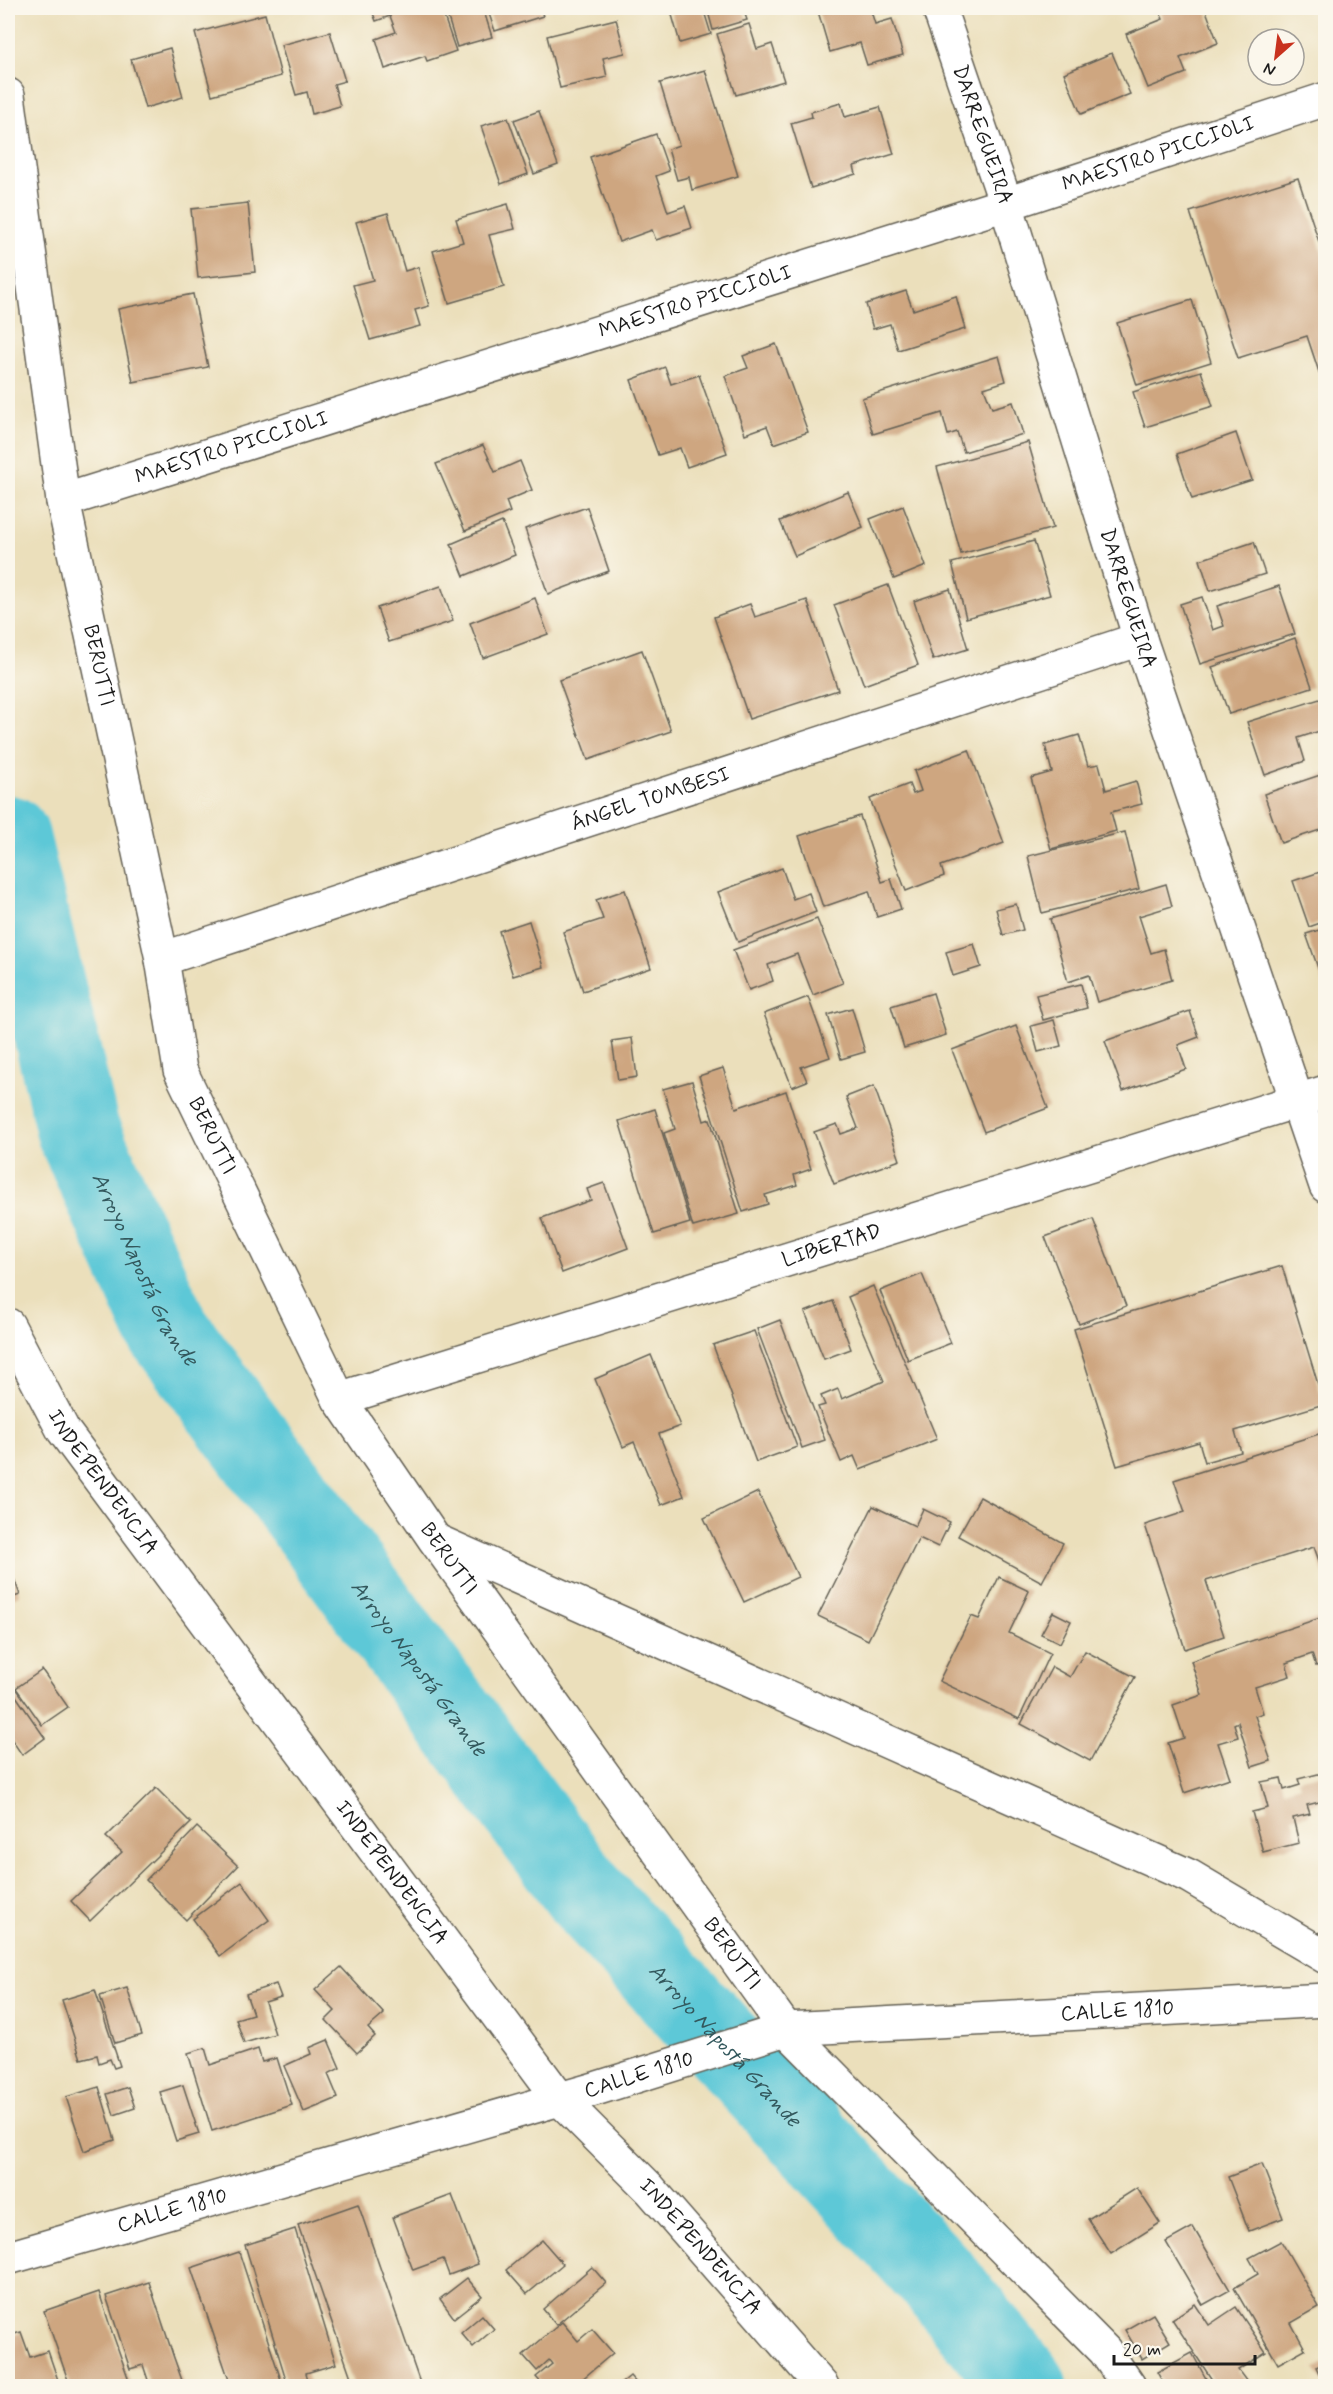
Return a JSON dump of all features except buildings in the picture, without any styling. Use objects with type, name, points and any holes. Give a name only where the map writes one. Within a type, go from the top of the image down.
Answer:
[{"type":"street","name":"DARREGUEIRA","points":[[939,8],[1005,204],[1140,639],[1311,1097],[1326,1186]]},
{"type":"street","name":"BERUTTI","points":[[8,95],[63,501],[162,959],[180,1070],[339,1399],[435,1540],[786,2029],[1105,2351],[1129,2386]]},
{"type":"street","name":"MAESTRO PICCIOLI","points":[[63,501],[1005,204],[1326,99]]},
{"type":"street","name":"ÁNGEL TOMBESI","points":[[162,959],[1140,639]]},
{"type":"street","name":"LIBERTAD","points":[[339,1399],[1311,1097]]},
{"type":"street","name":"INDEPENDENCIA","points":[[8,1325],[63,1430],[559,2098],[650,2189],[822,2386]]},
{"type":"street","points":[[435,1540],[1189,1876],[1326,1957]]},
{"type":"street","name":"CALLE 1810","points":[[8,2258],[598,2088],[786,2029],[1326,2000]]},
{"type":"waterway","name":"Arroyo Napostá Grande","points":[[8,837],[78,1131],[167,1329],[585,1894],[941,2282],[1025,2386]]}]
